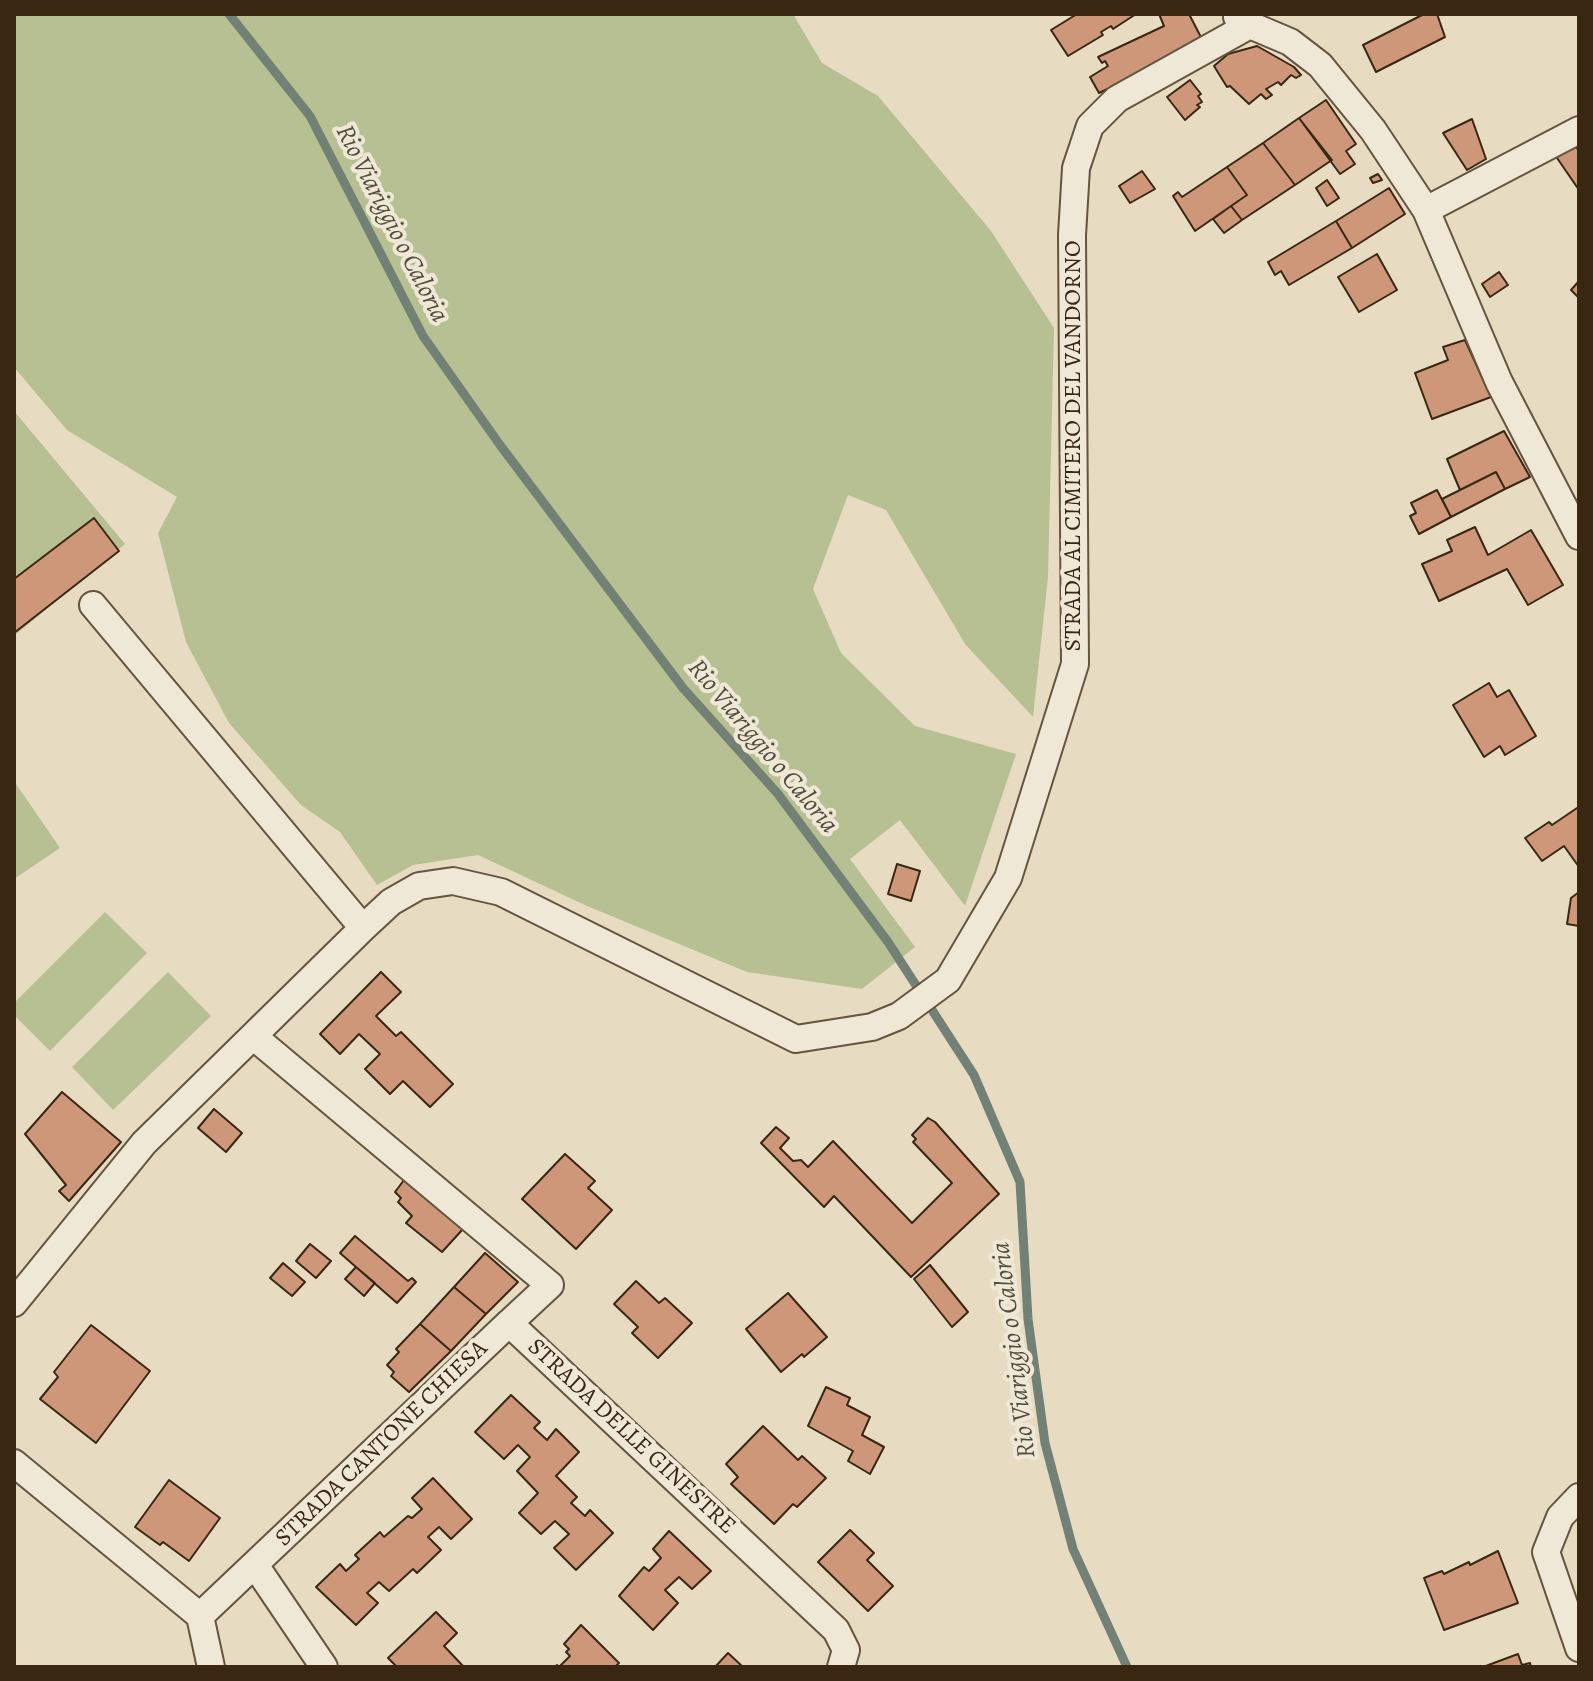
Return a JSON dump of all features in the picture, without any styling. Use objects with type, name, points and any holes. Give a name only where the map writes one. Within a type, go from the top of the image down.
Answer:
[{"type":"street","points":[[1242,20],[1290,42],[1320,65],[1373,130],[1426,210],[1499,382],[1579,536]]},
{"type":"street","name":"STRADA AL CIMITERO DEL VANDORNO","points":[[363,928],[391,902],[419,886],[453,881],[501,892],[796,1039],[872,1027],[899,1016],[948,980],[1008,878],[1075,664],[1072,235],[1076,168],[1090,126],[1117,99],[1242,20]]},
{"type":"street","points":[[1426,210],[1579,130]]},
{"type":"street","points":[[14,1303],[144,1143],[363,928],[93,605]]},
{"type":"street","name":"STRADA DELLE GINESTRE","points":[[253,1036],[550,1285],[509,1323],[836,1630],[846,1650],[841,1667]]},
{"type":"street","name":"STRADA CANTONE CHIESA","points":[[200,1616],[509,1323]]},
{"type":"street","points":[[14,1463],[200,1616],[211,1667]]},
{"type":"street","points":[[1579,1497],[1560,1517],[1546,1552],[1579,1648]]},
{"type":"street","name":"STRADA CANTONE CHIESA","points":[[255,1565],[324,1667]]},
{"type":"green space","points":[[14,14],[793,14],[822,63],[878,96],[991,231],[1054,328],[1048,577],[1033,717],[965,644],[886,510],[848,495],[813,589],[841,653],[915,726],[1016,754],[965,906],[900,820],[850,859],[915,947],[862,989],[747,972],[587,906],[478,855],[413,865],[377,885],[340,832],[301,805],[229,723],[186,642],[158,533],[177,497],[67,430],[14,367]]},
{"type":"green space","points":[[14,411],[125,544],[14,636]]},
{"type":"green space","points":[[14,781],[60,848],[14,879]]},
{"type":"green space","points":[[105,912],[147,953],[50,1051],[14,1015],[14,1003]]},
{"type":"green space","points":[[168,972],[211,1016],[113,1110],[72,1067]]},
{"type":"building","points":[[1077,14],[1136,14],[1113,29],[1111,26],[1101,32],[1103,35],[1068,56],[1051,30]]},
{"type":"building","points":[[1159,14],[1189,14],[1204,43],[1099,93],[1090,77],[1108,66],[1098,57],[1164,26]]},
{"type":"building","points":[[1424,14],[1437,14],[1445,37],[1376,72],[1363,45]]},
{"type":"building","points":[[1257,46],[1294,67],[1301,75],[1296,78],[1291,75],[1281,85],[1278,82],[1266,89],[1272,95],[1266,99],[1261,94],[1249,104],[1230,86],[1227,87],[1214,66],[1228,54]]},
{"type":"building","points":[[1190,80],[1201,94],[1198,96],[1202,102],[1185,120],[1167,97]]},
{"type":"building","points":[[1326,100],[1356,144],[1346,151],[1355,164],[1340,174],[1299,118]]},
{"type":"building","points":[[1299,118],[1332,160],[1295,185],[1263,143]]},
{"type":"building","points":[[1472,119],[1486,159],[1467,170],[1443,133]]},
{"type":"building","points":[[1263,143],[1295,185],[1242,220],[1231,206],[1247,195],[1227,167]]},
{"type":"building","points":[[1574,144],[1579,151],[1579,190],[1555,155]]},
{"type":"building","points":[[1227,167],[1247,195],[1195,231],[1173,196],[1178,192],[1182,197]]},
{"type":"building","points":[[1142,171],[1155,189],[1130,203],[1119,186]]},
{"type":"building","points":[[1378,174],[1382,180],[1373,183],[1370,178]]},
{"type":"building","points":[[1327,180],[1339,198],[1327,206],[1316,188]]},
{"type":"building","points":[[1389,188],[1405,214],[1352,248],[1336,221]]},
{"type":"building","points":[[1231,206],[1242,220],[1224,233],[1213,219]]},
{"type":"building","points":[[1336,221],[1352,248],[1289,285],[1281,271],[1275,275],[1268,262]]},
{"type":"building","points":[[1377,254],[1397,290],[1359,312],[1338,277]]},
{"type":"building","points":[[1499,272],[1508,285],[1490,297],[1482,284]]},
{"type":"building","points":[[1579,281],[1579,298],[1571,290]]},
{"type":"building","points":[[1465,340],[1491,397],[1432,419],[1415,373],[1448,360],[1443,347]]},
{"type":"building","points":[[1504,431],[1530,477],[1505,489],[1496,472],[1460,490],[1447,459]]},
{"type":"building","points":[[1496,472],[1505,489],[1451,517],[1442,499]]},
{"type":"building","points":[[1437,490],[1451,517],[1419,534],[1410,516],[1416,513],[1411,503]]},
{"type":"building","points":[[94,518],[119,551],[14,633],[14,579]]},
{"type":"building","points":[[1475,527],[1488,555],[1531,530],[1563,585],[1528,605],[1507,569],[1439,601],[1422,564],[1452,551],[1447,540]]},
{"type":"building","points":[[1489,683],[1497,697],[1509,690],[1536,736],[1505,755],[1500,746],[1484,757],[1453,705]]},
{"type":"building","points":[[1577,808],[1579,867],[1564,846],[1542,861],[1525,838]]},
{"type":"building","points":[[897,864],[920,871],[911,901],[888,894]]},
{"type":"building","points":[[1579,892],[1579,926],[1567,924],[1571,898]]},
{"type":"building","points":[[381,972],[401,992],[376,1016],[396,1036],[401,1032],[453,1084],[430,1107],[403,1081],[390,1094],[365,1069],[380,1054],[359,1034],[340,1054],[320,1034]]},
{"type":"building","points":[[62,1092],[121,1142],[69,1201],[59,1191],[66,1185],[25,1134]]},
{"type":"building","points":[[214,1109],[242,1133],[226,1152],[198,1128]]},
{"type":"building","points":[[928,1118],[999,1194],[911,1277],[834,1196],[824,1207],[761,1143],[776,1127],[789,1138],[780,1148],[793,1161],[801,1160],[808,1167],[833,1141],[912,1223],[952,1183],[913,1142],[916,1139],[912,1135]]},
{"type":"building","points":[[565,1154],[595,1181],[588,1188],[612,1210],[576,1249],[522,1199]]},
{"type":"building","points":[[404,1180],[463,1229],[442,1252],[406,1223],[412,1216],[398,1202],[401,1198],[395,1192]]},
{"type":"building","points":[[355,1236],[408,1281],[412,1278],[416,1282],[397,1303],[340,1253]]},
{"type":"building","points":[[310,1244],[331,1261],[316,1278],[296,1261]]},
{"type":"building","points":[[485,1253],[518,1282],[486,1314],[454,1287]]},
{"type":"building","points":[[283,1263],[305,1282],[292,1296],[270,1278]]},
{"type":"building","points":[[930,1265],[968,1312],[952,1327],[914,1279]]},
{"type":"building","points":[[356,1267],[375,1283],[364,1296],[345,1279]]},
{"type":"building","points":[[636,1281],[659,1303],[665,1298],[692,1323],[658,1358],[632,1333],[638,1327],[614,1304]]},
{"type":"building","points":[[454,1287],[486,1314],[451,1351],[420,1324]]},
{"type":"building","points":[[788,1293],[827,1337],[781,1372],[746,1329]]},
{"type":"building","points":[[420,1324],[451,1351],[409,1392],[391,1376],[394,1372],[387,1365],[399,1352],[396,1349]]},
{"type":"building","points":[[91,1325],[150,1371],[96,1443],[40,1399],[58,1377],[54,1372]]},
{"type":"building","points":[[826,1387],[850,1398],[847,1405],[870,1417],[862,1435],[884,1447],[870,1474],[848,1461],[853,1451],[808,1426]]},
{"type":"building","points":[[511,1395],[540,1422],[534,1428],[547,1440],[556,1429],[579,1452],[556,1476],[577,1497],[571,1503],[585,1516],[590,1510],[613,1533],[576,1570],[554,1548],[569,1534],[555,1521],[541,1534],[519,1513],[538,1493],[517,1471],[530,1457],[518,1445],[504,1459],[475,1432]]},
{"type":"building","points":[[763,1426],[798,1460],[802,1456],[826,1478],[797,1507],[793,1504],[774,1524],[731,1484],[738,1477],[726,1464]]},
{"type":"building","points":[[433,1478],[472,1519],[451,1539],[439,1527],[428,1537],[441,1550],[417,1573],[413,1569],[389,1591],[379,1582],[367,1593],[378,1603],[356,1625],[316,1587],[340,1564],[346,1571],[359,1559],[355,1555],[380,1532],[384,1537],[408,1516],[412,1518],[422,1509],[412,1498]]},
{"type":"building","points":[[169,1480],[220,1518],[189,1561],[135,1527]]},
{"type":"building","points":[[850,1530],[874,1553],[867,1560],[893,1586],[868,1611],[818,1562]]},
{"type":"building","points":[[669,1531],[711,1571],[692,1589],[679,1577],[665,1590],[678,1603],[653,1630],[619,1596],[644,1567],[649,1571],[661,1558],[653,1549]]},
{"type":"building","points":[[1498,1551],[1518,1603],[1444,1630],[1424,1578],[1442,1571],[1444,1574],[1469,1562],[1470,1565]]},
{"type":"building","points":[[436,1612],[457,1633],[444,1646],[464,1667],[397,1667],[388,1658]]},
{"type":"building","points":[[581,1625],[619,1663],[615,1667],[559,1667],[570,1656],[564,1644]]},
{"type":"building","points":[[728,1653],[743,1667],[715,1667]]},
{"type":"building","points":[[1518,1654],[1522,1665],[1530,1663],[1531,1667],[1483,1667]]},
{"type":"waterway","name":"Rio Viariggio o Caloria","points":[[229,14],[310,116],[423,336],[500,445],[683,688],[778,794],[888,942],[974,1075],[1020,1182],[1028,1319],[1045,1443],[1073,1549],[1127,1667]]}]
